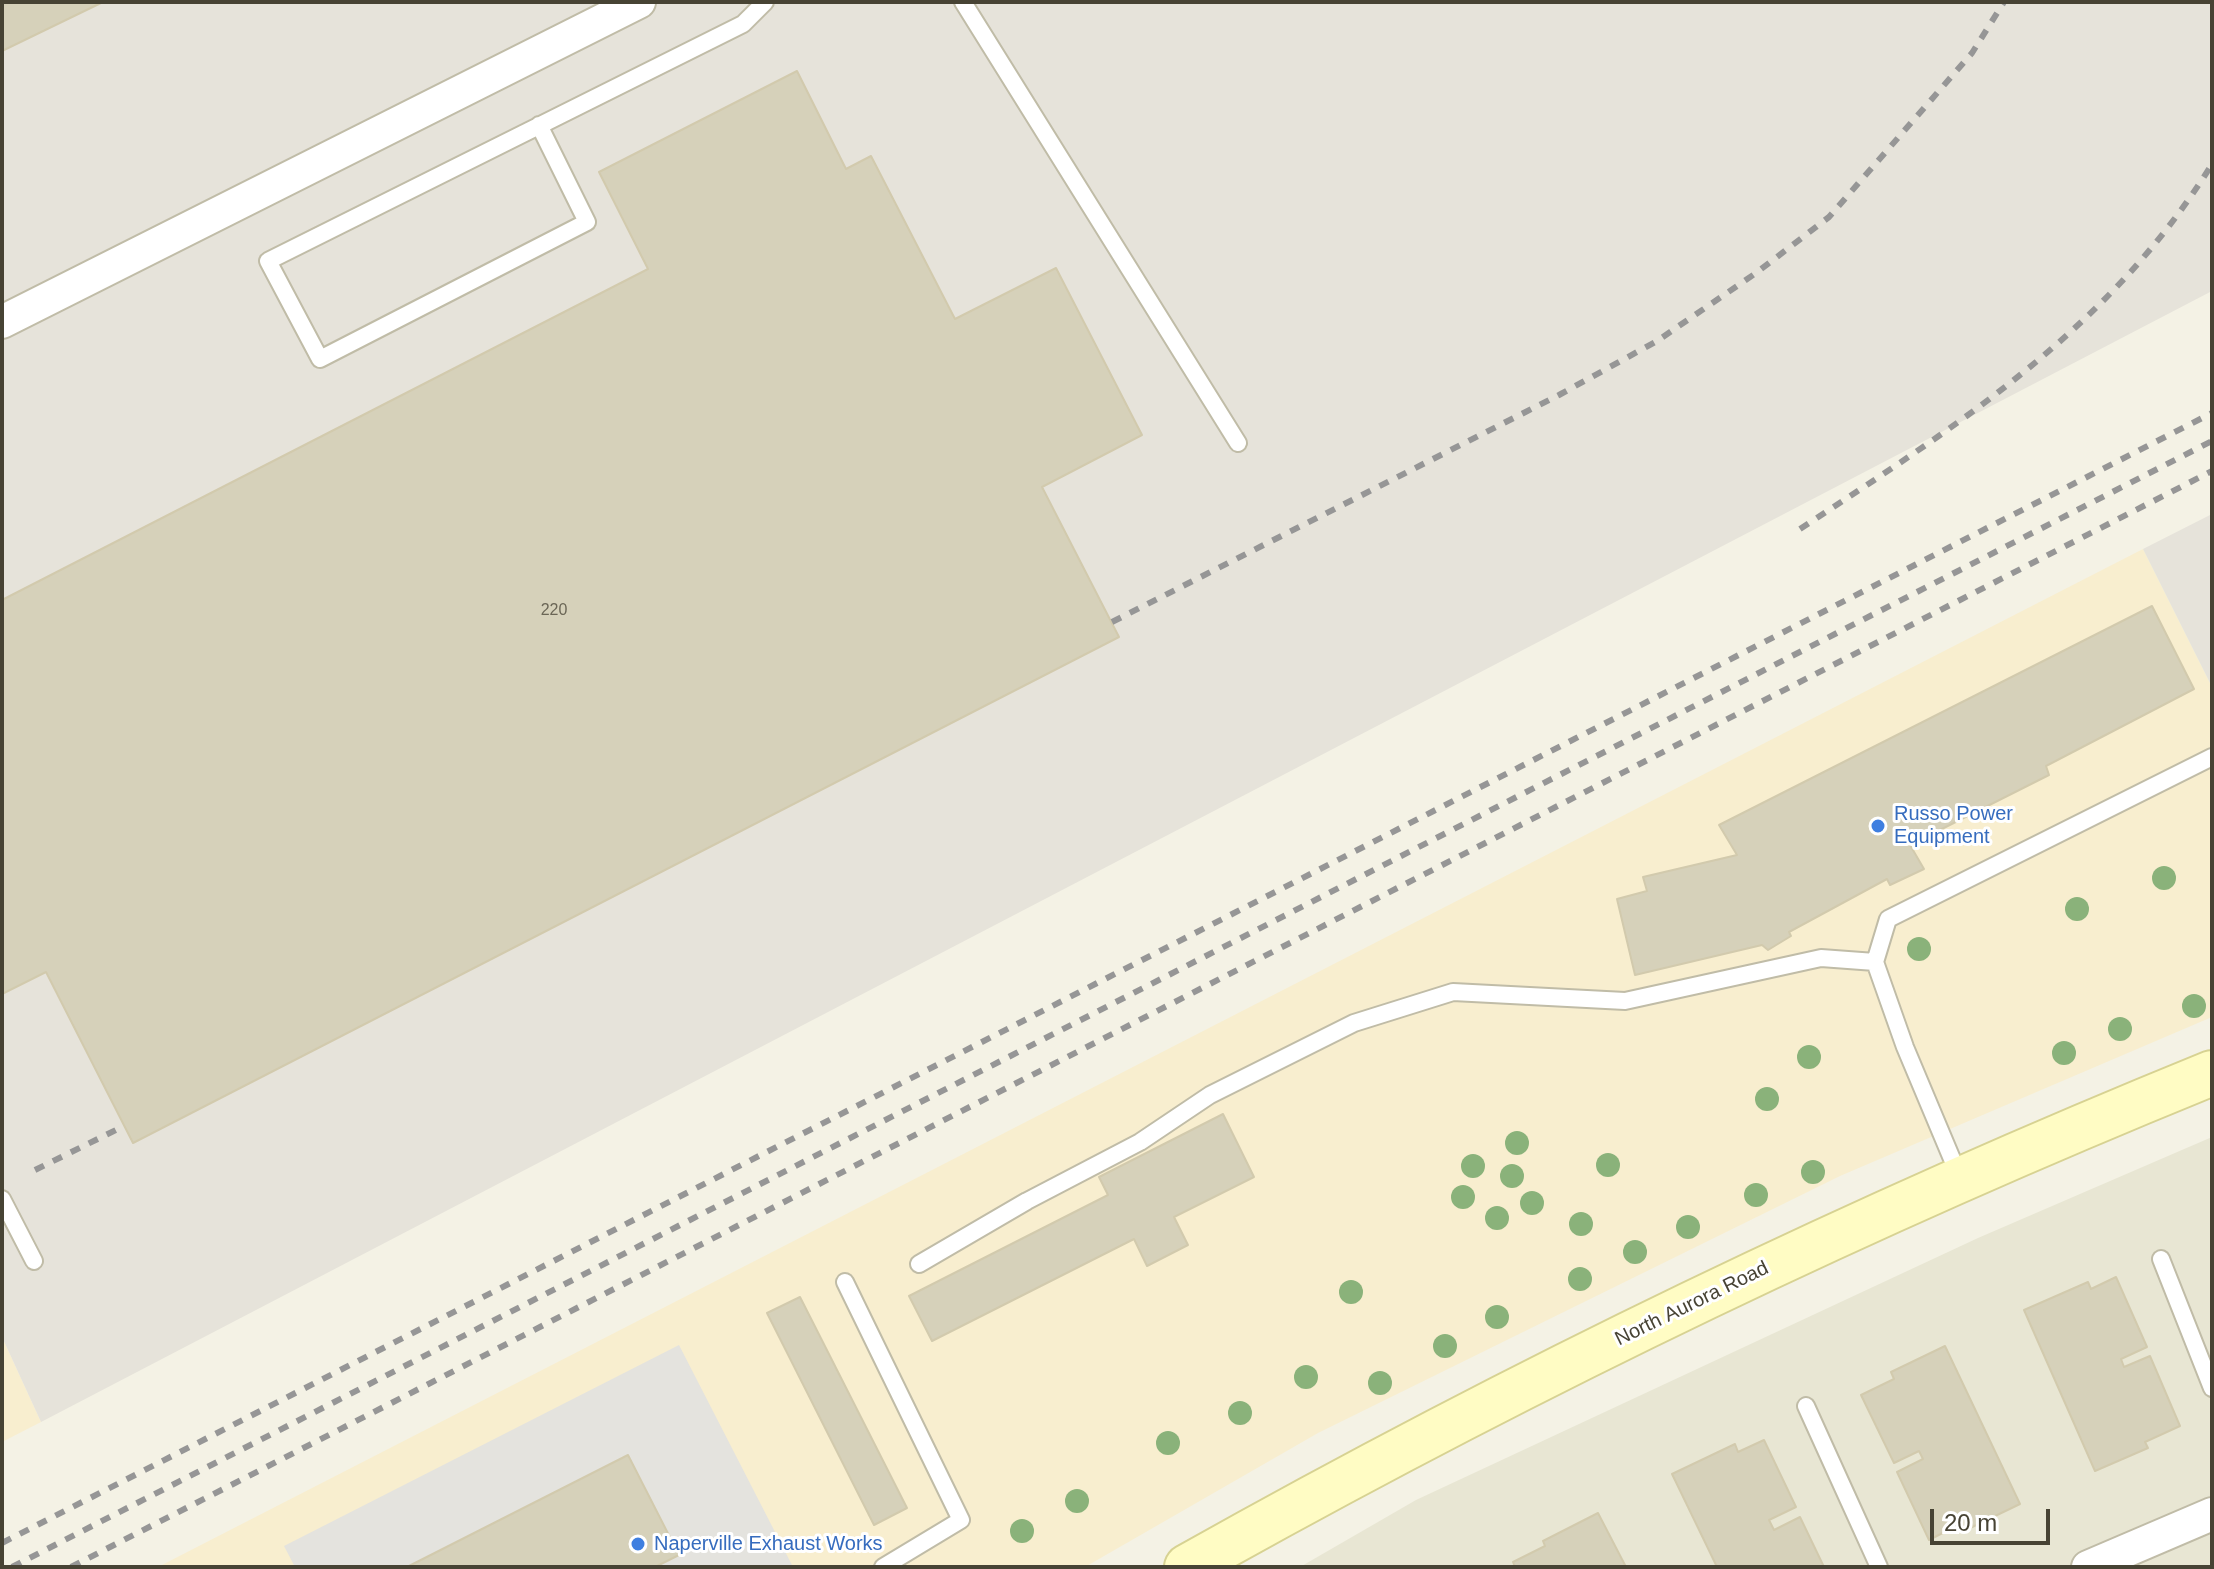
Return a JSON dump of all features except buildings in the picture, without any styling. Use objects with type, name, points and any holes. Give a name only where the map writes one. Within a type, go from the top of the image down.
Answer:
[{"type":"main road","name":"North Aurora Road","points":[[1187,1567],[1514,1390],[1812,1246],[2212,1073]]},
{"type":"street","points":[[2,322],[639,2]]},
{"type":"street","points":[[2088,1567],[2212,1514]]},
{"type":"lane","points":[[539,125],[587,222],[320,359],[268,261],[539,125],[743,24],[765,2]]},
{"type":"lane","points":[[963,2],[1238,443]]},
{"type":"lane","points":[[1961,1179],[1905,1047],[1875,962],[1888,919],[2212,757]]},
{"type":"lane","points":[[919,1264],[1027,1201],[1140,1142],[1210,1095],[1354,1023],[1453,992],[1625,1001],[1821,958],[1875,962]]},
{"type":"lane","points":[[2,1199],[34,1261]]},
{"type":"lane","points":[[2161,1259],[2212,1388]]},
{"type":"lane","points":[[845,1282],[961,1520],[884,1567]]},
{"type":"lane","points":[[1806,1406],[1879,1567]]},
{"type":"shaded area","points":[[2,2],[2212,2],[2212,291],[41,1422],[2,1337]]},
{"type":"shaded area","points":[[2212,514],[2212,687],[2143,549]]},
{"type":"shaded area","points":[[2143,549],[2212,687],[2212,1017],[1840,1176],[1318,1433],[1085,1567],[158,1567]]},
{"type":"shaded area","points":[[2212,1137],[2212,1567],[1300,1567],[1416,1500],[1978,1238]]},
{"type":"shaded area","points":[[2,1337],[41,1422],[2,1442]]},
{"type":"shaded area","points":[[679,1345],[793,1567],[655,1567],[679,1554],[628,1455],[407,1567],[295,1567],[284,1546]]},
{"type":"railway","points":[[1112,622],[1559,395],[1657,341],[1756,273],[1829,217],[1972,53],[2004,2]]},
{"type":"railway","points":[[1800,529],[1973,411],[2078,325],[2127,276],[2171,223],[2212,164]]},
{"type":"railway","points":[[2,1543],[2212,413]]},
{"type":"railway","points":[[12,1567],[2212,441]]},
{"type":"railway","points":[[71,1567],[2212,471]]},
{"type":"railway","points":[[35,1170],[124,1126]]},
{"type":"place","name":"Russo Power Equipment","points":[[1878,826]]},
{"type":"place","name":"Naperville Exhaust Works","points":[[638,1544]]}]
